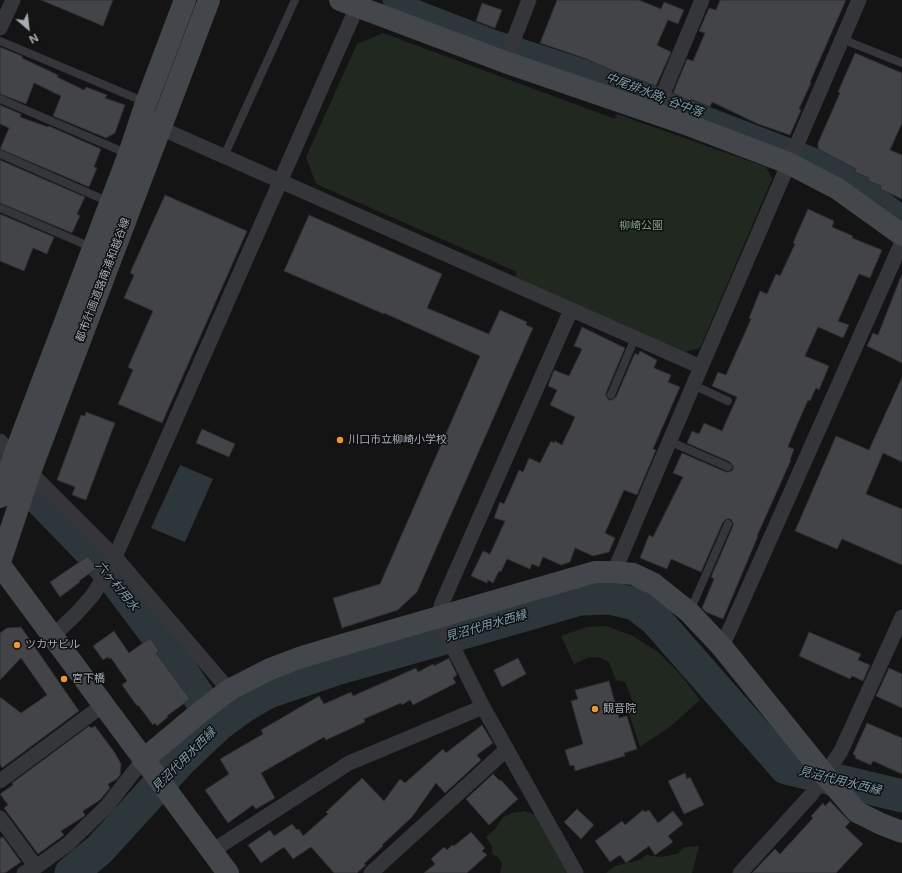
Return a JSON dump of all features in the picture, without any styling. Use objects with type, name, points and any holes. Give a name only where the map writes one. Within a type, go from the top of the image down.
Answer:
[{"type":"street","points":[[0,28],[13,0]]},
{"type":"street","name":"都市計画道路南浦和越谷線","points":[[0,497],[7,448],[93,248],[129,154],[146,103],[186,0]]},
{"type":"street","name":"都市計画道路南浦和越谷線","points":[[0,563],[30,472],[209,0]]},
{"type":"street","points":[[505,62],[529,0]]},
{"type":"street","points":[[655,113],[702,0]]},
{"type":"street","points":[[614,572],[859,0]]},
{"type":"street","points":[[53,636],[92,596],[113,561],[280,181],[352,2],[505,62],[655,113],[788,163],[838,189],[902,235]]},
{"type":"street","points":[[160,128],[701,367]]},
{"type":"street","points":[[722,647],[902,242]]},
{"type":"street","points":[[571,310],[442,603],[439,620],[483,707],[576,873]]},
{"type":"street","points":[[30,472],[113,561],[213,702]]},
{"type":"street","points":[[0,563],[169,795],[228,873]]},
{"type":"street","points":[[0,818],[30,870],[68,844],[213,702],[270,669],[299,658],[439,620],[595,572],[614,572],[633,574],[654,584],[689,612],[722,647],[825,776],[857,812],[881,824],[902,832]]},
{"type":"street","points":[[740,873],[811,795],[841,751],[902,617]]},
{"type":"street","points":[[0,781],[103,705]]},
{"type":"street","points":[[212,851],[348,763],[483,707]]},
{"type":"street","points":[[371,873],[507,749]]},
{"type":"lane","points":[[224,156],[294,0]]},
{"type":"lane","points":[[842,39],[902,63]]},
{"type":"lane","points":[[0,41],[146,103]]},
{"type":"lane","points":[[0,99],[129,154]]},
{"type":"lane","points":[[0,154],[110,203]]},
{"type":"lane","points":[[0,208],[93,248]]},
{"type":"lane","points":[[610,395],[635,338]]},
{"type":"lane","points":[[693,385],[728,401]]},
{"type":"lane","points":[[670,441],[728,467]]},
{"type":"lane","points":[[689,612],[728,524]]},
{"type":"green space","name":"柳崎公園","points":[[383,33],[615,119],[617,114],[766,167],[772,179],[700,348],[685,352],[515,278],[517,272],[316,184],[306,157],[357,44]]},
{"type":"green space","points":[[606,626],[633,636],[658,652],[681,675],[700,700],[671,726],[640,747],[628,710],[632,708],[633,702],[625,682],[616,680],[609,662],[601,658],[589,657],[574,664],[561,636],[587,627]]},
{"type":"green space","points":[[525,811],[536,815],[569,843],[566,866],[570,873],[500,873],[502,864],[498,857],[492,854],[492,846],[486,837],[495,829],[502,818],[512,813]]},
{"type":"green space","points":[[699,846],[692,873],[606,873],[615,866],[639,860],[646,855],[661,857],[677,854],[685,847]]},
{"type":"green space","points":[[73,866],[81,873],[57,873],[66,867]]},
{"type":"shaded area","points":[[180,465],[213,479],[185,542],[151,528]]},
{"type":"building","points":[[41,0],[113,0],[103,26]]},
{"type":"building","points":[[557,0],[639,0],[661,9],[664,2],[684,10],[678,24],[668,20],[657,45],[671,52],[656,86],[624,74],[623,75],[584,58],[540,43]]},
{"type":"building","points":[[720,0],[846,0],[810,82],[811,83],[799,109],[801,110],[790,135],[758,124],[712,102],[710,107],[691,99],[690,101],[673,93],[687,59],[693,61],[705,33],[699,31],[709,8],[716,10]]},
{"type":"building","points":[[482,3],[502,10],[495,28],[476,21]]},
{"type":"building","points":[[0,47],[22,56],[22,58],[58,75],[57,77],[84,90],[86,87],[107,95],[105,98],[125,105],[115,133],[106,138],[53,116],[61,96],[34,83],[26,104],[0,94]]},
{"type":"building","points":[[855,53],[902,73],[902,123],[890,150],[902,155],[902,199],[880,189],[881,186],[868,181],[869,178],[855,172],[856,169],[818,149],[818,143],[840,93],[838,92]]},
{"type":"building","points":[[0,105],[21,114],[20,117],[48,127],[49,126],[101,149],[94,167],[97,168],[89,187],[0,149],[9,128],[0,124]]},
{"type":"building","points":[[0,160],[85,197],[77,214],[80,216],[72,233],[0,203]]},
{"type":"building","points":[[165,195],[247,231],[162,423],[118,404],[133,370],[128,367],[153,311],[124,298],[134,275],[130,273]]},
{"type":"building","points":[[808,209],[834,221],[832,227],[853,236],[852,238],[882,250],[870,278],[859,274],[838,321],[849,325],[843,338],[818,327],[805,356],[829,366],[819,390],[816,388],[810,401],[808,400],[791,439],[788,447],[794,449],[791,460],[757,536],[723,619],[706,612],[702,608],[714,579],[711,577],[733,526],[731,519],[727,519],[723,522],[701,572],[671,559],[667,569],[640,558],[649,535],[653,537],[683,477],[673,473],[682,453],[726,472],[733,470],[733,466],[730,462],[687,443],[692,431],[699,434],[704,423],[722,431],[737,397],[712,386],[718,372],[726,375],[751,319],[749,318],[760,291],[767,294],[776,274],[780,276],[795,244],[793,243]]},
{"type":"building","points":[[0,214],[54,237],[47,254],[33,248],[24,271],[0,261]]},
{"type":"building","points":[[309,215],[442,274],[427,308],[489,334],[500,310],[527,322],[526,325],[533,328],[417,592],[398,610],[342,628],[333,598],[380,584],[480,356],[384,313],[284,271]]},
{"type":"building","points":[[901,276],[902,363],[867,346],[873,333],[878,335]]},
{"type":"building","points":[[582,327],[625,348],[606,393],[609,400],[616,397],[635,353],[638,355],[640,351],[657,360],[654,368],[671,375],[668,382],[680,387],[653,449],[656,450],[637,495],[624,490],[605,533],[615,538],[609,552],[593,556],[575,548],[570,562],[561,565],[543,557],[539,567],[532,564],[530,569],[507,559],[501,572],[499,571],[493,583],[488,580],[487,583],[471,576],[483,551],[490,554],[505,521],[494,518],[500,502],[504,504],[519,470],[523,472],[529,458],[540,463],[551,441],[554,443],[555,441],[562,445],[575,417],[550,405],[557,390],[548,386],[554,370],[569,376],[582,349],[574,346]]},
{"type":"building","points":[[902,377],[902,462],[883,453],[866,494],[902,509],[902,565],[842,539],[837,549],[795,531],[836,436],[869,450]]},
{"type":"building","points":[[86,412],[115,423],[86,500],[72,495],[75,487],[57,480],[81,415],[85,416]]},
{"type":"building","points":[[202,429],[235,444],[229,457],[196,443]]},
{"type":"building","points":[[88,556],[97,568],[60,597],[50,582]]},
{"type":"building","points":[[21,627],[79,711],[2,768],[0,764],[0,697],[21,713],[47,695],[21,658],[0,680],[0,633],[7,628]]},
{"type":"building","points":[[114,631],[129,653],[150,638],[159,651],[156,653],[190,699],[167,716],[168,717],[157,726],[155,723],[153,725],[122,685],[127,681],[111,658],[109,659],[108,657],[103,660],[93,646]]},
{"type":"building","points":[[809,632],[861,654],[858,660],[870,665],[863,681],[852,676],[850,679],[799,656]]},
{"type":"building","points":[[449,658],[457,675],[453,678],[456,683],[413,705],[410,700],[402,705],[401,703],[364,719],[365,722],[326,740],[324,737],[261,773],[275,798],[256,809],[253,805],[228,823],[205,790],[229,774],[220,759],[263,734],[261,730],[319,696],[324,704],[351,692],[353,696],[416,668],[418,672]]},
{"type":"building","points":[[518,658],[526,674],[502,687],[494,670]]},
{"type":"building","points":[[889,668],[902,674],[902,708],[876,696]]},
{"type":"building","points":[[609,681],[619,718],[627,716],[637,749],[624,753],[625,756],[575,771],[574,765],[570,766],[565,750],[583,744],[571,701],[578,699],[575,690]]},
{"type":"building","points":[[867,723],[902,738],[902,774],[873,761],[871,765],[855,758],[856,756],[853,754]]},
{"type":"building","points":[[482,725],[493,743],[477,755],[481,760],[445,793],[436,783],[412,817],[382,845],[383,846],[364,864],[366,865],[357,873],[334,873],[311,847],[293,859],[284,847],[261,863],[248,845],[270,830],[274,836],[292,824],[297,830],[299,829],[303,836],[328,814],[326,812],[362,778],[384,801],[400,779],[405,783],[443,749],[446,753]]},
{"type":"building","points":[[89,726],[91,728],[95,726],[115,753],[121,764],[120,775],[117,779],[108,784],[110,788],[100,800],[83,811],[85,815],[83,817],[61,831],[64,835],[38,854],[4,808],[8,805],[0,794],[13,785],[12,783]]},
{"type":"building","points":[[685,773],[687,779],[690,777],[704,805],[684,814],[668,781]]},
{"type":"building","points":[[493,774],[500,781],[501,780],[518,799],[489,825],[466,799]]},
{"type":"building","points":[[830,801],[850,822],[845,827],[863,844],[836,873],[752,873],[775,849],[780,854],[813,818],[811,816],[823,803],[825,806]]},
{"type":"building","points":[[577,809],[594,825],[581,839],[564,822]]},
{"type":"building","points":[[643,810],[645,812],[649,810],[658,823],[673,811],[683,824],[668,836],[673,842],[655,855],[649,846],[626,863],[620,855],[610,862],[595,841],[622,821],[625,825]]},
{"type":"building","points":[[471,832],[485,848],[482,851],[487,855],[467,873],[424,873],[435,864],[431,859],[444,847],[447,850]]},
{"type":"building","points":[[3,837],[21,862],[5,873],[0,873],[0,838]]},
{"type":"waterway","name":"中尾排水路; 谷中落","points":[[392,0],[496,40],[585,69],[842,168],[902,215]]},
{"type":"waterway","name":"六ヶ村用水","points":[[0,458],[96,557],[116,581],[159,638],[218,725]]},
{"type":"waterway","name":"見沼代用水西縁","points":[[71,873],[99,850],[182,759],[218,725],[244,706],[268,692],[333,670],[580,599],[610,598],[635,604],[656,620],[786,768],[902,796]]},
{"type":"place","name":"川口市立柳崎小学校","points":[[340,440]]},
{"type":"place","name":"ツカサビル","points":[[17,645]]},
{"type":"place","name":"宮下橋","points":[[64,679]]},
{"type":"place","name":"観音院","points":[[595,709]]}]
